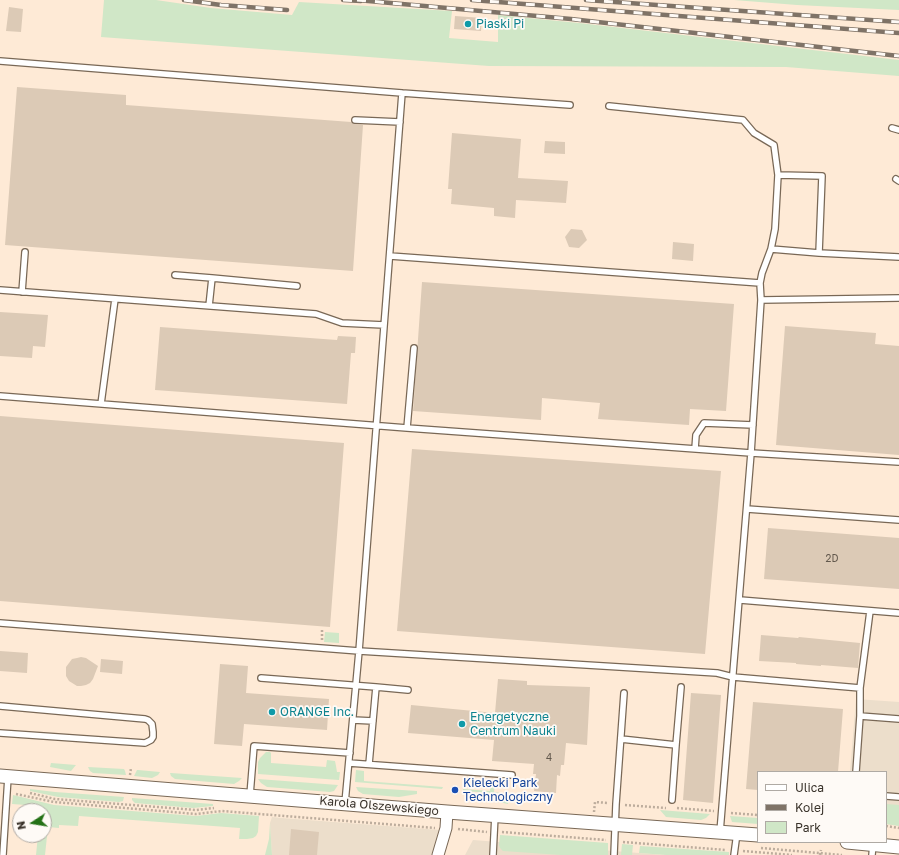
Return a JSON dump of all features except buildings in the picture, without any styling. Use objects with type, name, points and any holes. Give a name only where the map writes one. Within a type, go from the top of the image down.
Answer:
[{"type":"street","name":"Karola Olszewskiego","points":[[4,776],[448,812],[757,835]]},
{"type":"street","points":[[438,855],[446,828],[448,812]]},
{"type":"street","points":[[850,843],[872,850],[899,847]]},
{"type":"lane","points":[[0,61],[570,105]]},
{"type":"lane","points":[[345,803],[359,650],[402,92]]},
{"type":"lane","points":[[609,106],[743,120],[754,133],[774,144],[778,175],[775,229],[771,249],[760,283],[761,300],[752,453],[720,832]]},
{"type":"lane","points":[[355,120],[400,122]]},
{"type":"lane","points":[[892,128],[899,130]]},
{"type":"lane","points":[[778,175],[822,176],[819,253]]},
{"type":"lane","points":[[771,249],[899,257]]},
{"type":"lane","points":[[22,292],[25,252]]},
{"type":"lane","points":[[390,256],[760,283]]},
{"type":"lane","points":[[175,275],[297,286]]},
{"type":"lane","points":[[209,306],[212,278]]},
{"type":"lane","points":[[0,290],[316,314],[342,324],[384,326]]},
{"type":"lane","points":[[761,300],[899,298]]},
{"type":"lane","points":[[101,404],[115,299]]},
{"type":"lane","points":[[407,428],[414,348]]},
{"type":"lane","points":[[0,396],[376,426],[899,462]]},
{"type":"lane","points":[[695,449],[696,435],[704,423],[753,425]]},
{"type":"lane","points":[[747,509],[899,520]]},
{"type":"lane","points":[[740,600],[899,613]]},
{"type":"lane","points":[[856,771],[860,716],[860,688],[870,611]]},
{"type":"lane","points":[[0,623],[359,650],[717,674],[733,677],[860,688]]},
{"type":"lane","points":[[261,678],[408,690]]},
{"type":"lane","points":[[369,764],[376,687]]},
{"type":"lane","points":[[672,800],[681,687]]},
{"type":"lane","points":[[614,855],[624,693]]},
{"type":"lane","points":[[0,706],[145,719],[153,726],[152,739],[145,743],[0,733]]},
{"type":"lane","points":[[860,716],[899,719]]},
{"type":"lane","points":[[353,720],[373,721]]},
{"type":"lane","points":[[621,739],[676,745]]},
{"type":"lane","points":[[250,796],[254,746],[350,752]]},
{"type":"lane","points":[[349,763],[512,775]]},
{"type":"lane","points":[[2,855],[7,793],[4,776]]},
{"type":"lane","points":[[887,796],[899,797]]},
{"type":"lane","points":[[493,855],[495,815]]},
{"type":"lane","points":[[735,853],[737,833]]},
{"type":"path","points":[[130,776],[131,768]]},
{"type":"path","points":[[7,793],[14,793],[54,802],[196,814],[222,811],[615,841],[735,853],[792,855]]},
{"type":"path","points":[[594,802],[594,812]]},
{"type":"path","points":[[887,826],[899,828]]},
{"type":"path","points":[[820,855],[821,850]]},
{"type":"shaded area","points":[[856,699],[899,702],[899,826],[887,824],[887,771],[850,771]]},
{"type":"shaded area","points":[[272,817],[440,830],[433,855],[272,855],[270,823]]},
{"type":"shaded area","points":[[473,840],[639,853],[666,855],[465,855]]},
{"type":"green space","points":[[104,0],[156,0],[211,8],[292,15],[299,2],[452,11],[449,38],[498,42],[498,15],[899,60],[899,76],[786,67],[489,66],[101,37]]},
{"type":"green space","points":[[734,0],[899,0],[899,10],[797,5]]},
{"type":"green space","points":[[325,632],[339,633],[339,643],[324,642]]},
{"type":"green space","points":[[266,752],[271,753],[271,763],[326,767],[327,760],[335,761],[337,772],[340,772],[339,780],[258,774],[258,762]]},
{"type":"green space","points":[[51,763],[76,765],[71,771],[50,767]]},
{"type":"green space","points":[[88,767],[124,769],[126,775],[93,773]]},
{"type":"green space","points":[[137,770],[160,772],[152,778],[134,776]]},
{"type":"green space","points":[[356,770],[364,771],[364,781],[443,787],[442,789],[355,782]]},
{"type":"green space","points":[[170,773],[242,778],[234,784],[175,779]]},
{"type":"green space","points":[[258,779],[338,785],[334,791],[330,792],[267,787]]},
{"type":"green space","points":[[491,780],[495,781],[494,792],[508,794],[463,791],[463,789],[490,791]]},
{"type":"green space","points":[[356,787],[417,791],[417,794],[399,797],[363,794],[358,791]]},
{"type":"green space","points":[[30,789],[124,797],[123,801],[119,802],[58,797],[30,791]]},
{"type":"green space","points":[[13,795],[46,803],[12,803]]},
{"type":"green space","points":[[485,797],[509,799],[508,804],[485,799]]},
{"type":"green space","points":[[132,798],[213,804],[213,806],[193,808],[135,803]]},
{"type":"green space","points":[[887,804],[899,805],[899,826],[887,824]]},
{"type":"green space","points":[[52,805],[196,816],[221,813],[259,816],[258,832],[256,836],[247,839],[239,839],[240,828],[79,816],[78,826],[59,825],[59,828],[52,827]]},
{"type":"green space","points":[[660,810],[710,814],[701,820],[666,817]]},
{"type":"green space","points":[[730,816],[757,818],[757,824],[732,822]]},
{"type":"green space","points":[[270,823],[272,855],[265,855],[269,839]]},
{"type":"green space","points":[[500,835],[608,843],[608,855],[561,855],[503,851],[499,845]]},
{"type":"green space","points":[[37,843],[46,843],[45,855],[36,855]]},
{"type":"green space","points":[[622,844],[633,845],[632,855],[621,855]]},
{"type":"green space","points":[[640,846],[729,852],[729,855],[666,855],[639,853]]},
{"type":"railway","points":[[184,0],[221,5],[287,10]]},
{"type":"railway","points":[[343,0],[361,1]]},
{"type":"railway","points":[[357,0],[571,19],[899,56]]},
{"type":"railway","points":[[472,0],[899,33]]},
{"type":"railway","points":[[586,0],[899,22]]},
{"type":"place","name":"Piaski Pi","points":[[468,24]]},
{"type":"place","name":"ORANGE Inc.","points":[[272,712]]},
{"type":"place","name":"Energetyczne Centrum Nauki","points":[[462,724]]},
{"type":"place","name":"Kielecki Park Technologiczny","points":[[455,790]]}]
